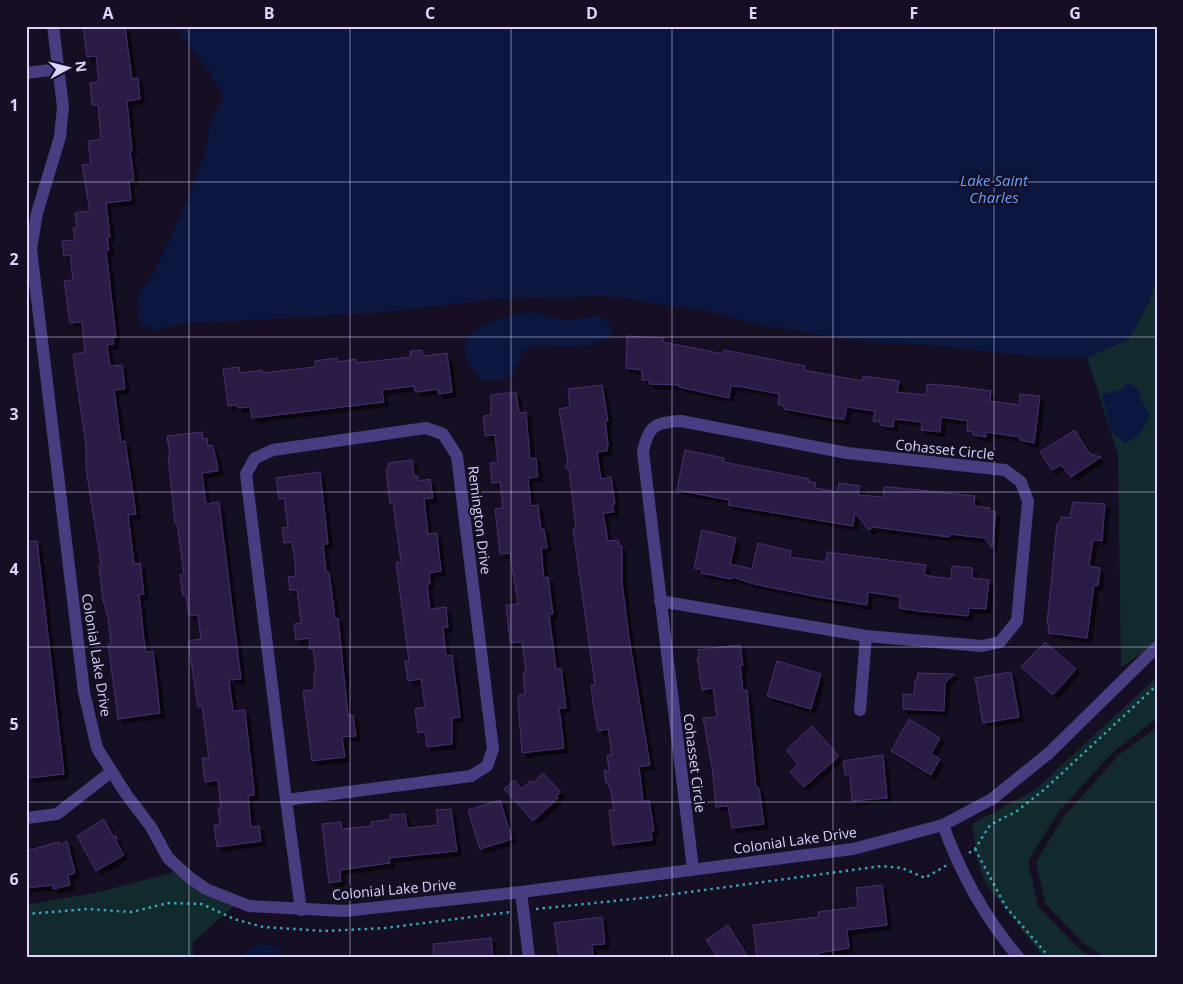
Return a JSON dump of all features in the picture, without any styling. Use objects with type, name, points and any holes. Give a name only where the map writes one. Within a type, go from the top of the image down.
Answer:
[{"type":"street","name":"Colonial Lake Drive","points":[[53,26],[63,107],[60,137],[37,213],[31,248],[84,692],[97,748],[151,827],[168,858],[206,889],[249,906],[344,911],[521,892],[853,849],[943,825],[992,799],[1049,753],[1157,647]]},
{"type":"street","points":[[26,74],[59,69]]},
{"type":"street","name":"Cohasset Circle","points":[[660,602],[866,636],[982,646],[1000,642],[1017,621],[1028,501],[1021,482],[1005,470],[847,453],[681,421],[660,422],[646,434],[642,452],[660,602],[693,869]]},
{"type":"street","name":"Remington Drive","points":[[286,800],[471,776],[486,766],[493,749],[456,456],[443,434],[426,428],[273,450],[255,458],[246,474],[286,800],[301,910]]},
{"type":"street","points":[[860,710],[866,636]]},
{"type":"street","points":[[26,818],[57,814],[112,772]]},
{"type":"street","points":[[943,825],[956,860],[977,901],[999,934],[1019,958]]},
{"type":"street","points":[[521,892],[529,958]]},
{"type":"path","points":[[975,850],[1006,907],[1050,958]]},
{"type":"path","points":[[26,914],[88,909],[132,912],[168,903],[202,904]]},
{"type":"green space","points":[[1157,273],[1157,643],[1121,667],[1118,455],[1087,357],[1128,340],[1150,300]]},
{"type":"green space","points":[[1157,677],[1157,718],[1114,751],[1059,811],[1028,861],[1038,906],[1078,948],[1093,958],[1044,958],[986,884],[978,862],[972,824],[1035,790]]},
{"type":"green space","points":[[1157,727],[1157,958],[1106,958],[1083,943],[1045,903],[1036,862],[1065,815],[1119,755]]},
{"type":"green space","points":[[175,872],[236,904],[192,943],[194,958],[26,958],[26,905],[99,892]]},
{"type":"water","name":"Lake Saint Charles","points":[[174,26],[1157,26],[1157,273],[1150,300],[1128,340],[1087,357],[1039,357],[931,345],[868,342],[766,326],[707,311],[606,296],[497,299],[373,313],[181,324],[153,331],[140,323],[137,299],[159,262],[183,210],[205,155],[210,121],[224,97],[209,72]]},
{"type":"water","points":[[525,312],[539,313],[568,320],[596,316],[608,322],[613,331],[609,339],[586,345],[532,347],[522,354],[514,374],[510,377],[498,380],[480,380],[469,363],[465,350],[467,340],[473,332],[483,326]]},
{"type":"water","points":[[1129,383],[1141,392],[1139,397],[1150,414],[1141,432],[1125,443],[1111,431],[1102,395],[1119,390]]},
{"type":"water","points":[[260,944],[279,948],[279,958],[242,958],[246,952]]},
{"type":"building","points":[[83,26],[125,26],[132,79],[138,78],[140,99],[127,101],[134,180],[129,181],[131,200],[106,203],[110,237],[107,237],[109,250],[106,251],[116,337],[113,337],[114,344],[107,345],[110,366],[122,365],[125,389],[114,390],[121,442],[125,441],[136,514],[128,515],[134,564],[140,563],[144,594],[139,595],[144,640],[146,652],[153,651],[160,713],[118,719],[108,644],[111,644],[108,618],[103,600],[99,565],[101,564],[86,468],[86,446],[73,356],[74,354],[85,352],[82,322],[70,323],[64,281],[73,280],[70,255],[64,256],[62,241],[75,240],[73,228],[77,227],[75,213],[90,211],[82,165],[91,164],[88,141],[101,139],[98,105],[92,105],[90,83],[99,82],[96,56],[87,57]]},
{"type":"building","points":[[627,336],[664,338],[663,342],[723,354],[724,350],[805,366],[804,370],[862,381],[863,376],[899,381],[897,392],[926,395],[927,384],[954,386],[991,391],[990,401],[1019,405],[1020,394],[1040,396],[1034,443],[1020,440],[1020,437],[986,432],[986,437],[973,435],[973,432],[967,431],[968,421],[941,417],[940,432],[921,430],[922,422],[894,419],[893,427],[880,425],[880,422],[873,421],[875,411],[847,407],[844,419],[838,419],[784,409],[784,406],[778,404],[779,394],[743,387],[731,386],[729,398],[679,387],[680,385],[649,384],[649,380],[642,380],[642,370],[626,368]]},
{"type":"building","points":[[422,350],[423,356],[447,353],[452,392],[438,394],[438,389],[418,392],[415,391],[414,386],[382,390],[384,402],[252,418],[250,407],[238,408],[237,405],[228,406],[223,369],[239,367],[240,373],[262,370],[262,373],[315,367],[315,361],[337,358],[337,362],[356,359],[356,363],[411,357],[410,351]]},
{"type":"building","points":[[602,385],[608,421],[605,421],[608,444],[607,451],[597,452],[601,479],[611,477],[615,504],[612,504],[614,512],[603,513],[608,541],[618,540],[619,546],[622,546],[622,582],[629,638],[650,765],[639,767],[643,801],[649,800],[654,831],[651,832],[652,840],[613,845],[609,810],[614,810],[611,791],[608,783],[606,783],[604,771],[609,771],[607,755],[612,755],[608,729],[598,731],[593,703],[591,685],[595,685],[573,529],[576,528],[569,470],[565,467],[568,463],[559,409],[570,407],[568,389]]},
{"type":"building","points":[[516,392],[519,413],[526,412],[530,459],[536,458],[538,477],[528,478],[531,506],[538,505],[541,529],[544,529],[547,548],[541,548],[544,578],[548,577],[553,614],[549,614],[556,669],[561,668],[566,708],[559,708],[564,748],[522,753],[518,701],[519,695],[525,694],[523,673],[526,672],[522,642],[510,643],[506,605],[518,604],[510,553],[500,554],[495,509],[503,508],[500,482],[492,483],[490,463],[498,462],[495,435],[485,436],[483,416],[491,415],[491,395]]},
{"type":"building","points":[[1075,430],[1090,454],[1101,457],[1071,477],[1061,465],[1052,470],[1040,452]]},
{"type":"building","points":[[202,432],[203,439],[207,438],[208,446],[212,445],[218,471],[202,473],[206,504],[219,502],[241,679],[229,680],[233,711],[245,710],[254,791],[254,795],[248,796],[251,827],[259,826],[261,841],[217,847],[214,825],[220,824],[218,808],[221,808],[218,780],[205,782],[202,758],[209,758],[202,706],[198,707],[188,641],[201,639],[198,615],[189,616],[186,596],[183,596],[180,575],[184,574],[177,523],[175,523],[167,436]]},
{"type":"building","points":[[685,450],[724,458],[723,462],[809,479],[808,481],[816,483],[815,488],[837,492],[839,483],[860,486],[858,495],[883,497],[884,487],[890,487],[975,496],[974,506],[990,508],[989,511],[996,512],[992,548],[984,538],[949,534],[949,537],[873,527],[869,530],[855,513],[853,526],[728,505],[729,500],[677,490]]},
{"type":"building","points":[[412,460],[414,476],[418,476],[418,481],[430,479],[433,498],[424,499],[428,534],[437,533],[441,571],[429,573],[430,584],[427,584],[430,609],[446,607],[448,627],[443,628],[446,656],[452,655],[460,717],[452,718],[452,744],[427,747],[425,732],[418,733],[415,709],[425,707],[421,679],[408,681],[405,661],[409,661],[396,563],[401,562],[393,503],[390,503],[386,470],[388,469],[388,463]]},
{"type":"building","points":[[320,472],[328,544],[323,544],[326,572],[329,572],[335,619],[338,618],[348,715],[353,715],[356,736],[342,737],[345,757],[312,761],[303,691],[314,690],[314,671],[316,671],[313,648],[310,649],[309,638],[296,640],[294,624],[301,623],[297,590],[290,590],[288,577],[296,576],[294,553],[291,542],[284,543],[282,528],[288,527],[284,498],[279,499],[276,478]]},
{"type":"building","points":[[1073,502],[1105,504],[1102,541],[1093,540],[1089,566],[1100,568],[1098,586],[1094,585],[1087,638],[1048,633],[1049,625],[1047,624],[1057,524],[1060,524],[1061,517],[1070,518]]},
{"type":"building","points":[[702,530],[736,538],[730,564],[752,569],[758,543],[791,551],[790,557],[826,562],[827,552],[926,565],[924,575],[951,579],[952,566],[973,568],[972,578],[989,580],[986,609],[969,608],[968,616],[918,611],[899,608],[900,597],[868,592],[867,605],[754,584],[733,577],[732,579],[701,573],[702,570],[694,568]]},
{"type":"building","points":[[37,541],[64,774],[29,778],[26,754],[26,542]]},
{"type":"building","points":[[1045,642],[1076,669],[1053,695],[1021,667]]},
{"type":"building","points":[[740,645],[743,665],[740,665],[743,691],[747,690],[756,788],[759,788],[764,824],[732,828],[728,806],[716,807],[712,767],[703,718],[717,717],[713,688],[702,690],[697,658],[699,658],[698,650]]},
{"type":"building","points":[[777,661],[821,674],[811,709],[767,696]]},
{"type":"building","points":[[1011,672],[1019,717],[983,723],[975,678]]},
{"type":"building","points":[[918,673],[954,674],[945,683],[944,711],[903,709],[903,694],[914,695],[915,680],[917,680]]},
{"type":"building","points":[[909,719],[940,738],[931,754],[940,759],[931,775],[891,751]]},
{"type":"building","points":[[812,726],[839,756],[804,787],[790,772],[798,764],[786,750]]},
{"type":"building","points":[[883,755],[887,798],[852,801],[850,774],[845,775],[843,761]]},
{"type":"building","points":[[543,773],[561,792],[556,796],[558,798],[533,821],[504,789],[514,780],[522,789],[530,781],[533,783]]},
{"type":"building","points":[[500,800],[512,839],[480,849],[468,810]]},
{"type":"building","points":[[451,809],[457,851],[389,858],[390,863],[340,870],[341,881],[329,883],[322,824],[341,822],[342,829],[372,826],[371,822],[391,819],[390,815],[405,814],[407,828],[438,825],[436,810]]},
{"type":"building","points":[[104,819],[113,836],[117,837],[116,841],[124,855],[96,871],[77,836]]},
{"type":"building","points":[[67,841],[75,873],[68,875],[70,885],[53,889],[53,885],[26,888],[26,851],[59,842],[60,845]]},
{"type":"building","points":[[882,885],[887,925],[847,930],[849,948],[818,953],[818,958],[757,958],[753,925],[819,917],[818,912],[858,907],[856,888]]},
{"type":"building","points":[[602,917],[605,944],[592,945],[593,958],[559,958],[554,923]]},
{"type":"building","points":[[728,925],[749,958],[718,958],[706,940]]},
{"type":"building","points":[[491,938],[493,958],[434,958],[433,944]]}]
